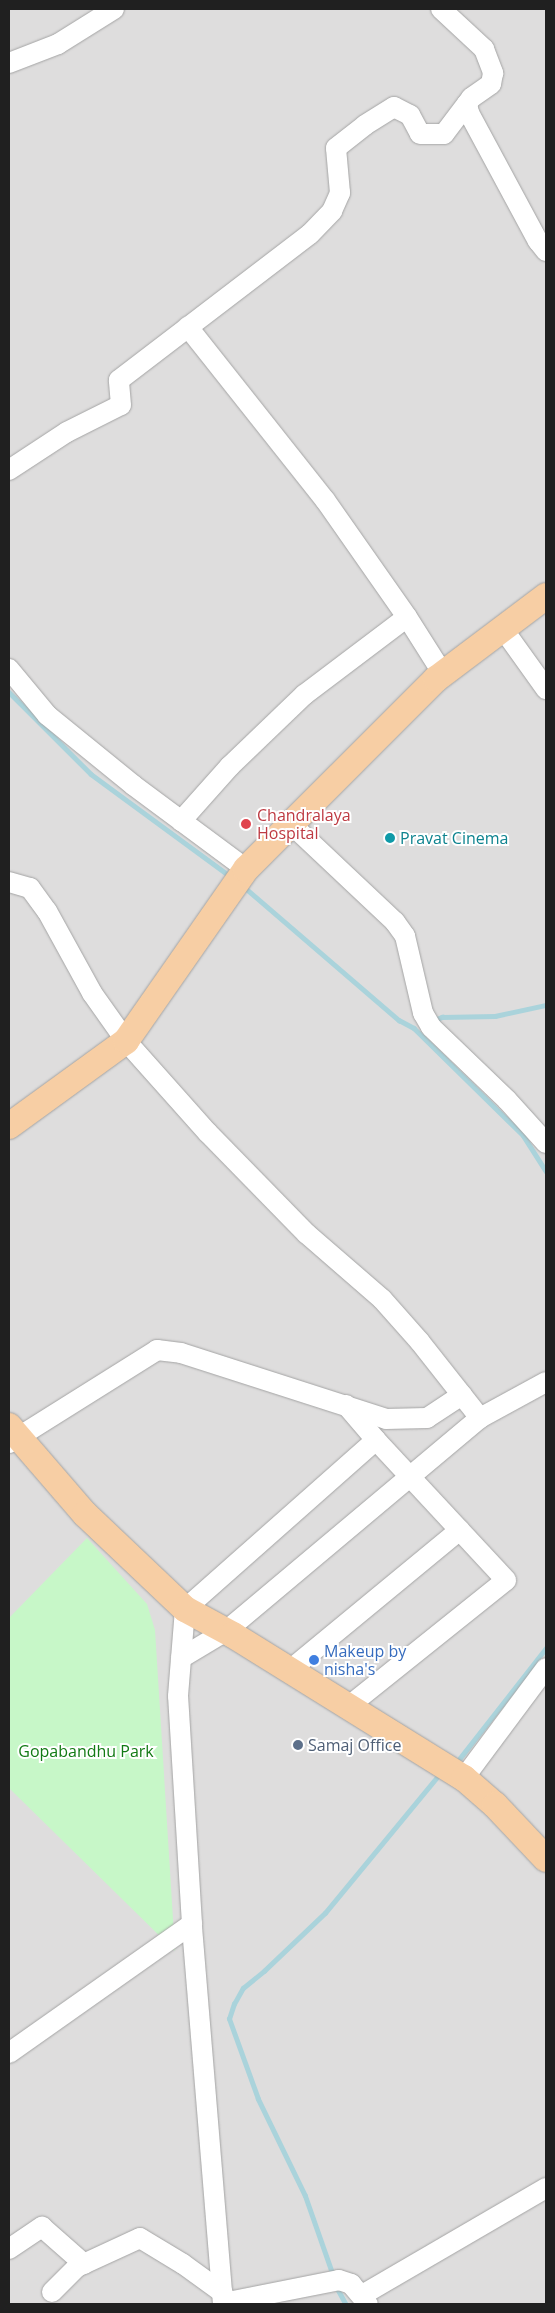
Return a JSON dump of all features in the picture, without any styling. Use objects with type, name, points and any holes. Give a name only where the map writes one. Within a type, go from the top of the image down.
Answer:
[{"type":"main road","points":[[9,1126],[126,1041],[243,874],[443,674],[546,596]]},
{"type":"main road","points":[[12,1435],[85,1514],[185,1609],[226,1631],[464,1778],[495,1804],[546,1859]]},
{"type":"street","points":[[9,63],[58,44],[114,9]]},
{"type":"street","points":[[9,470],[67,432],[121,405],[119,380],[310,234],[332,211],[340,193],[336,148],[365,125],[394,107],[410,115],[420,134],[444,134],[471,98],[491,84],[493,73],[484,49],[442,9]]},
{"type":"street","points":[[467,104],[469,113],[538,241],[546,251]]},
{"type":"street","points":[[188,327],[326,500],[407,617],[443,674]]},
{"type":"street","points":[[182,821],[230,766],[304,695],[407,617]]},
{"type":"street","points":[[503,629],[546,689]]},
{"type":"street","points":[[9,669],[47,714],[133,785],[182,821],[243,874]]},
{"type":"street","points":[[291,824],[395,922],[405,936],[423,1013],[431,1027],[507,1100],[546,1143]]},
{"type":"street","points":[[9,882],[30,888],[47,911],[92,994],[126,1041],[208,1133],[307,1234],[382,1299],[420,1342],[480,1418]]},
{"type":"street","points":[[12,1435],[157,1350],[181,1353],[254,1378],[346,1405],[386,1420],[427,1418],[462,1395]]},
{"type":"street","points":[[181,1658],[226,1631],[480,1418],[546,1382]]},
{"type":"street","points":[[346,1405],[506,1580],[349,1706]]},
{"type":"street","points":[[223,2300],[192,1924],[178,1696],[185,1609],[376,1440]]},
{"type":"street","points":[[290,1670],[460,1530]]},
{"type":"street","points":[[464,1778],[546,1668]]},
{"type":"street","points":[[9,2053],[192,1924]]},
{"type":"street","points":[[223,2300],[339,2280],[351,2284],[365,2300],[546,2188]]},
{"type":"street","points":[[9,2249],[42,2227],[84,2264]]},
{"type":"street","points":[[52,2292],[77,2267],[140,2238],[183,2264],[223,2300]]},
{"type":"shaded area","points":[[9,9],[546,9],[546,2304],[9,2304]]},
{"type":"green space","name":"Gopabandhu Park","points":[[87,1538],[147,1604],[155,1630],[175,1951],[9,1788],[9,1618]]},
{"type":"waterway","points":[[9,692],[91,774],[231,877]]},
{"type":"waterway","points":[[243,886],[399,1020],[414,1028],[523,1135],[546,1171]]},
{"type":"waterway","points":[[432,1021],[442,1017],[495,1016],[546,1005]]},
{"type":"waterway","points":[[460,1758],[546,1648]]},
{"type":"waterway","points":[[333,2276],[305,2196],[258,2099],[229,2019],[234,2004],[243,1988],[264,1971],[325,1913],[437,1777]]},
{"type":"waterway","points":[[336,2286],[346,2304]]},
{"type":"place","name":"Chandralaya Hospital","points":[[246,824]]},
{"type":"place","name":"Pravat Cinema","points":[[390,838]]},
{"type":"place","name":"Makeup by nisha's","points":[[314,1660]]},
{"type":"place","name":"Samaj Office","points":[[298,1745]]}]
